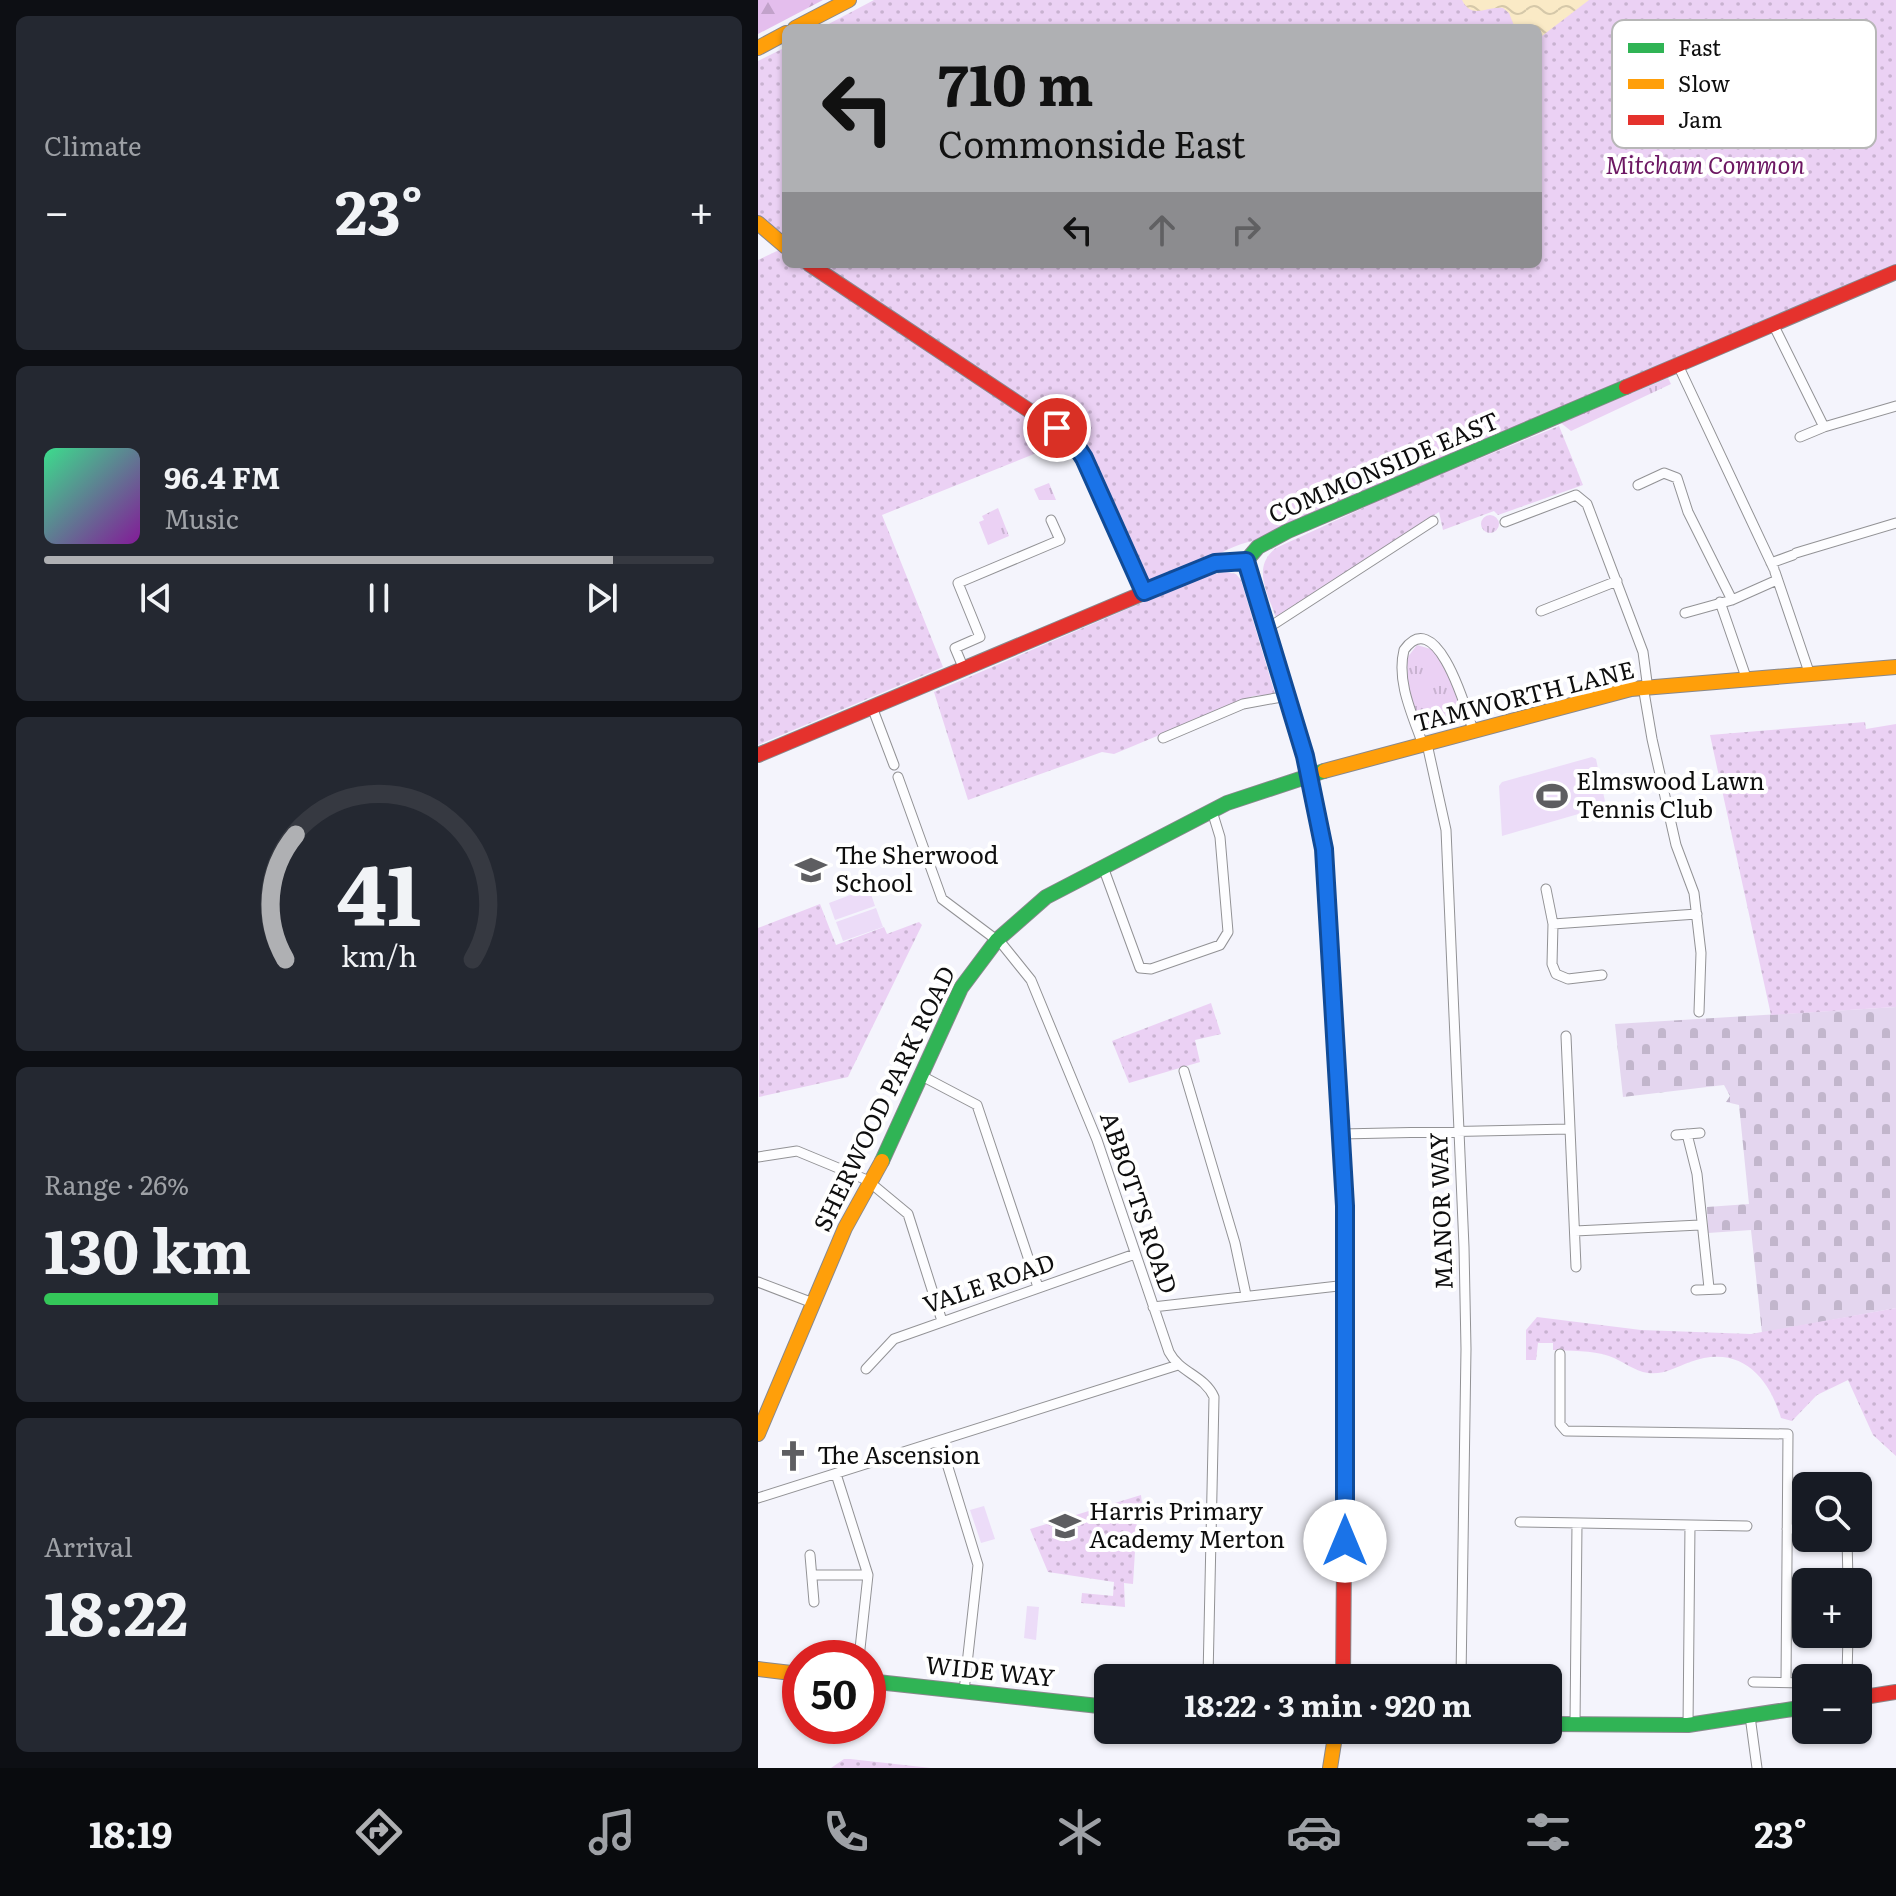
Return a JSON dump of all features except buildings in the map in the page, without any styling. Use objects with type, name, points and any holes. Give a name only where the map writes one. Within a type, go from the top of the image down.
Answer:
[{"type":"street","points":[[803,24],[849,0]]},
{"type":"street","points":[[758,48],[782,35]]},
{"type":"street","points":[[758,223],[782,244]]},
{"type":"street","points":[[815,268],[1069,437],[1088,467],[1144,592]]},
{"type":"street","name":"COMMONSIDE EAST","points":[[1246,561],[1258,547],[1288,531],[1896,272]]},
{"type":"street","points":[[1773,324],[1824,427]]},
{"type":"street","points":[[1678,365],[1774,571],[1810,675]]},
{"type":"street","points":[[1800,437],[1896,406]]},
{"type":"street","points":[[1638,485],[1664,473],[1677,478],[1688,512],[1732,600]]},
{"type":"street","points":[[1505,522],[1571,497],[1582,497],[1617,581],[1642,649],[1646,706],[1673,834],[1691,879],[1701,953],[1699,1012]]},
{"type":"street","points":[[963,667],[955,648],[980,637],[958,583],[1060,540],[1051,520]]},
{"type":"street","points":[[1268,628],[1433,521]]},
{"type":"street","points":[[1685,613],[1732,600],[1795,554],[1896,523]]},
{"type":"street","points":[[758,755],[1215,563],[1246,561],[1310,774],[1324,849],[1347,1285],[1343,1664]]},
{"type":"street","points":[[1541,611],[1617,581]]},
{"type":"street","points":[[1720,602],[1747,680]]},
{"type":"street","name":"MANOR WAY","points":[[1461,1664],[1466,1337],[1446,830],[1425,745],[1406,694],[1402,663],[1404,650],[1417,641],[1426,640],[1434,645],[1453,672],[1473,730]]},
{"type":"street","name":"TAMWORTH LANE","points":[[1310,774],[1607,694],[1645,688],[1896,667]]},
{"type":"street","points":[[1163,738],[1243,704],[1287,696]]},
{"type":"street","points":[[872,707],[894,765]]},
{"type":"street","name":"SHERWOOD PARK ROAD","points":[[759,1427],[845,1228],[871,1184],[961,988],[997,940],[1046,897],[1212,811],[1258,790],[1310,774]]},
{"type":"street","name":"ABBOTTS ROAD","points":[[898,777],[942,899],[997,940],[1034,988],[1097,1140],[1153,1307],[1178,1365],[1205,1382],[1215,1406],[1208,1664]]},
{"type":"street","points":[[1103,867],[1140,968],[1151,969],[1220,945],[1228,932],[1220,837],[1212,811]]},
{"type":"street","points":[[1546,889],[1553,924],[1552,964],[1556,974],[1568,979],[1602,975]]},
{"type":"street","points":[[1553,924],[1697,914]]},
{"type":"street","points":[[1566,1036],[1576,1267]]},
{"type":"street","points":[[1184,1071],[1238,1252],[1246,1295]]},
{"type":"street","points":[[920,1075],[977,1105],[1038,1287]]},
{"type":"street","points":[[1341,1134],[1569,1129]]},
{"type":"street","points":[[1676,1135],[1700,1133]]},
{"type":"street","points":[[1687,1134],[1697,1174],[1709,1288]]},
{"type":"street","points":[[758,1157],[797,1151],[871,1184],[911,1219],[942,1321]]},
{"type":"street","points":[[1575,1231],[1700,1225]]},
{"type":"street","name":"VALE ROAD","points":[[866,1369],[894,1339],[1135,1254]]},
{"type":"street","points":[[758,1282],[813,1303]]},
{"type":"street","points":[[1153,1307],[1347,1285]]},
{"type":"street","points":[[1696,1290],[1721,1289]]},
{"type":"street","points":[[1560,1354],[1560,1424],[1570,1432],[1617,1429],[1784,1431],[1790,1436],[1786,1682]]},
{"type":"street","points":[[758,1498],[1178,1365]]},
{"type":"street","points":[[940,1441],[977,1562],[964,1691]]},
{"type":"street","points":[[836,1474],[868,1575],[861,1640]]},
{"type":"street","points":[[1520,1522],[1747,1526]]},
{"type":"street","points":[[1575,1724],[1577,1524]]},
{"type":"street","points":[[1688,1725],[1690,1525]]},
{"type":"street","points":[[1787,1529],[1792,1529]]},
{"type":"street","points":[[810,1555],[814,1602]]},
{"type":"street","points":[[814,1575],[868,1575]]},
{"type":"street","points":[[758,1669],[782,1672]]},
{"type":"street","points":[[1753,1682],[1792,1682]]},
{"type":"street","name":"WIDE WAY","points":[[886,1683],[1094,1705]]},
{"type":"street","points":[[1872,1696],[1896,1692]]},
{"type":"street","points":[[1562,1724],[1688,1725],[1792,1709]]},
{"type":"street","points":[[1750,1716],[1757,1768]]},
{"type":"street","points":[[1330,1768],[1334,1744]]},
{"type":"green space","points":[[758,0],[823,0],[758,34]]},
{"type":"green space","name":"Mitcham Common","points":[[874,0],[1896,0],[1896,265],[1240,544],[1176,576],[1149,582],[1089,459],[824,268],[1542,268],[1542,24],[829,24]]},
{"type":"green space","points":[[782,49],[782,237],[758,216],[758,61]]},
{"type":"green space","points":[[779,250],[782,252],[782,268],[804,268],[1064,442],[882,515],[943,667],[758,745],[758,260]]},
{"type":"green space","points":[[1668,378],[1671,384],[1571,431],[1561,423]]},
{"type":"green space","points":[[1559,426],[1583,485],[1498,515],[1494,511],[1443,530],[1439,512],[1276,618],[1263,572],[1268,555],[1276,548],[1398,492]]},
{"type":"green space","points":[[1049,483],[1056,500],[1039,500],[1034,489]]},
{"type":"green space","points":[[998,508],[1009,536],[988,545],[979,522],[984,520],[982,516]]},
{"type":"green space","points":[[1490,515],[1499,524],[1490,533],[1481,524]]},
{"type":"green space","points":[[1225,572],[1236,574],[1241,580],[1275,694],[1253,696],[1114,754],[1102,752],[968,800],[934,692],[1204,576]]},
{"type":"green space","points":[[1417,645],[1434,650],[1450,677],[1464,722],[1424,732],[1408,690],[1407,658]]},
{"type":"green space","points":[[1865,722],[1866,729],[1896,724],[1896,1007],[1771,1015],[1710,735]]},
{"type":"green space","points":[[820,904],[836,945],[884,927],[887,934],[919,922],[922,925],[848,1077],[759,1097],[758,928]]},
{"type":"green space","points":[[1211,1003],[1221,1034],[1195,1040],[1200,1062],[1129,1083],[1112,1041]]},
{"type":"green space","points":[[1896,1007],[1896,1308],[1762,1333],[1751,1230],[1708,1233],[1707,1207],[1749,1204],[1739,1105],[1726,1102],[1730,1096],[1724,1085],[1623,1097],[1615,1024]]},
{"type":"green space","points":[[1896,1308],[1896,1456],[1873,1435],[1848,1380],[1817,1395],[1792,1421],[1781,1418],[1768,1388],[1759,1376],[1736,1360],[1723,1357],[1707,1357],[1665,1372],[1648,1373],[1602,1354],[1553,1350],[1553,1343],[1538,1343],[1536,1360],[1526,1360],[1526,1330],[1537,1317],[1641,1330],[1751,1334]]},
{"type":"green space","points":[[1141,1495],[1143,1513],[1137,1518],[1133,1584],[1124,1583],[1125,1607],[1081,1603],[1082,1593],[1113,1596],[1114,1582],[1048,1572],[1030,1529]]},
{"type":"green space","points":[[844,1759],[850,1759],[931,1768],[831,1768]]},
{"type":"shaded area","name":"Elmswood Lawn Tennis Club","points":[[1592,757],[1596,759],[1606,806],[1502,836],[1499,786],[1502,782]]},
{"type":"shaded area","points":[[869,888],[875,906],[835,920],[829,903]]},
{"type":"shaded area","points":[[876,908],[883,927],[843,941],[836,922]]},
{"type":"shaded area","points":[[984,1506],[995,1539],[981,1543],[970,1510]]},
{"type":"shaded area","points":[[1027,1606],[1039,1607],[1036,1640],[1024,1638]]},
{"type":"water","points":[[1462,0],[1589,0],[1542,36],[1542,24],[1513,24],[1503,8],[1475,11]]},
{"type":"traffic: fast","points":[[1246,561],[1258,547],[1288,531],[1626,387]]},
{"type":"traffic: fast","points":[[882,1161],[961,988],[997,940],[1046,897],[1227,803],[1324,771]]},
{"type":"traffic: fast","points":[[1340,1107],[1346,1267],[1345,1443]]},
{"type":"traffic: fast","points":[[886,1683],[1094,1705]]},
{"type":"traffic: fast","points":[[1562,1724],[1688,1725],[1792,1709]]},
{"type":"traffic: slow","points":[[803,24],[849,0]]},
{"type":"traffic: slow","points":[[758,48],[782,35]]},
{"type":"traffic: slow","points":[[758,223],[782,244]]},
{"type":"traffic: slow","points":[[1324,771],[1631,689],[1896,667]]},
{"type":"traffic: slow","points":[[758,1434],[845,1228],[882,1161]]},
{"type":"traffic: slow","points":[[758,1669],[782,1672]]},
{"type":"traffic: slow","points":[[1330,1768],[1334,1744]]},
{"type":"traffic: jam","points":[[815,268],[1069,437],[1088,467],[1144,592]]},
{"type":"traffic: jam","points":[[1626,387],[1896,272]]},
{"type":"traffic: jam","points":[[1246,561],[1305,756],[1324,849],[1340,1107]]},
{"type":"traffic: jam","points":[[758,755],[1208,566],[1246,561]]},
{"type":"traffic: jam","points":[[1343,1664],[1345,1443]]},
{"type":"traffic: jam","points":[[1872,1696],[1896,1692]]},
{"type":"place","name":"Elmswood Lawn Tennis Club","points":[[1552,796]]},
{"type":"place","name":"The Sherwood School","points":[[811,870]]},
{"type":"place","name":"The Ascension","points":[[793,1456]]},
{"type":"place","name":"Harris Primary Academy Merton","points":[[1065,1526]]},
{"type":"route","points":[[1057,428],[1073,441],[1084,458],[1144,592],[1215,563],[1246,561],[1305,756],[1324,849],[1337,1036],[1347,1285],[1345,1541]]}]
